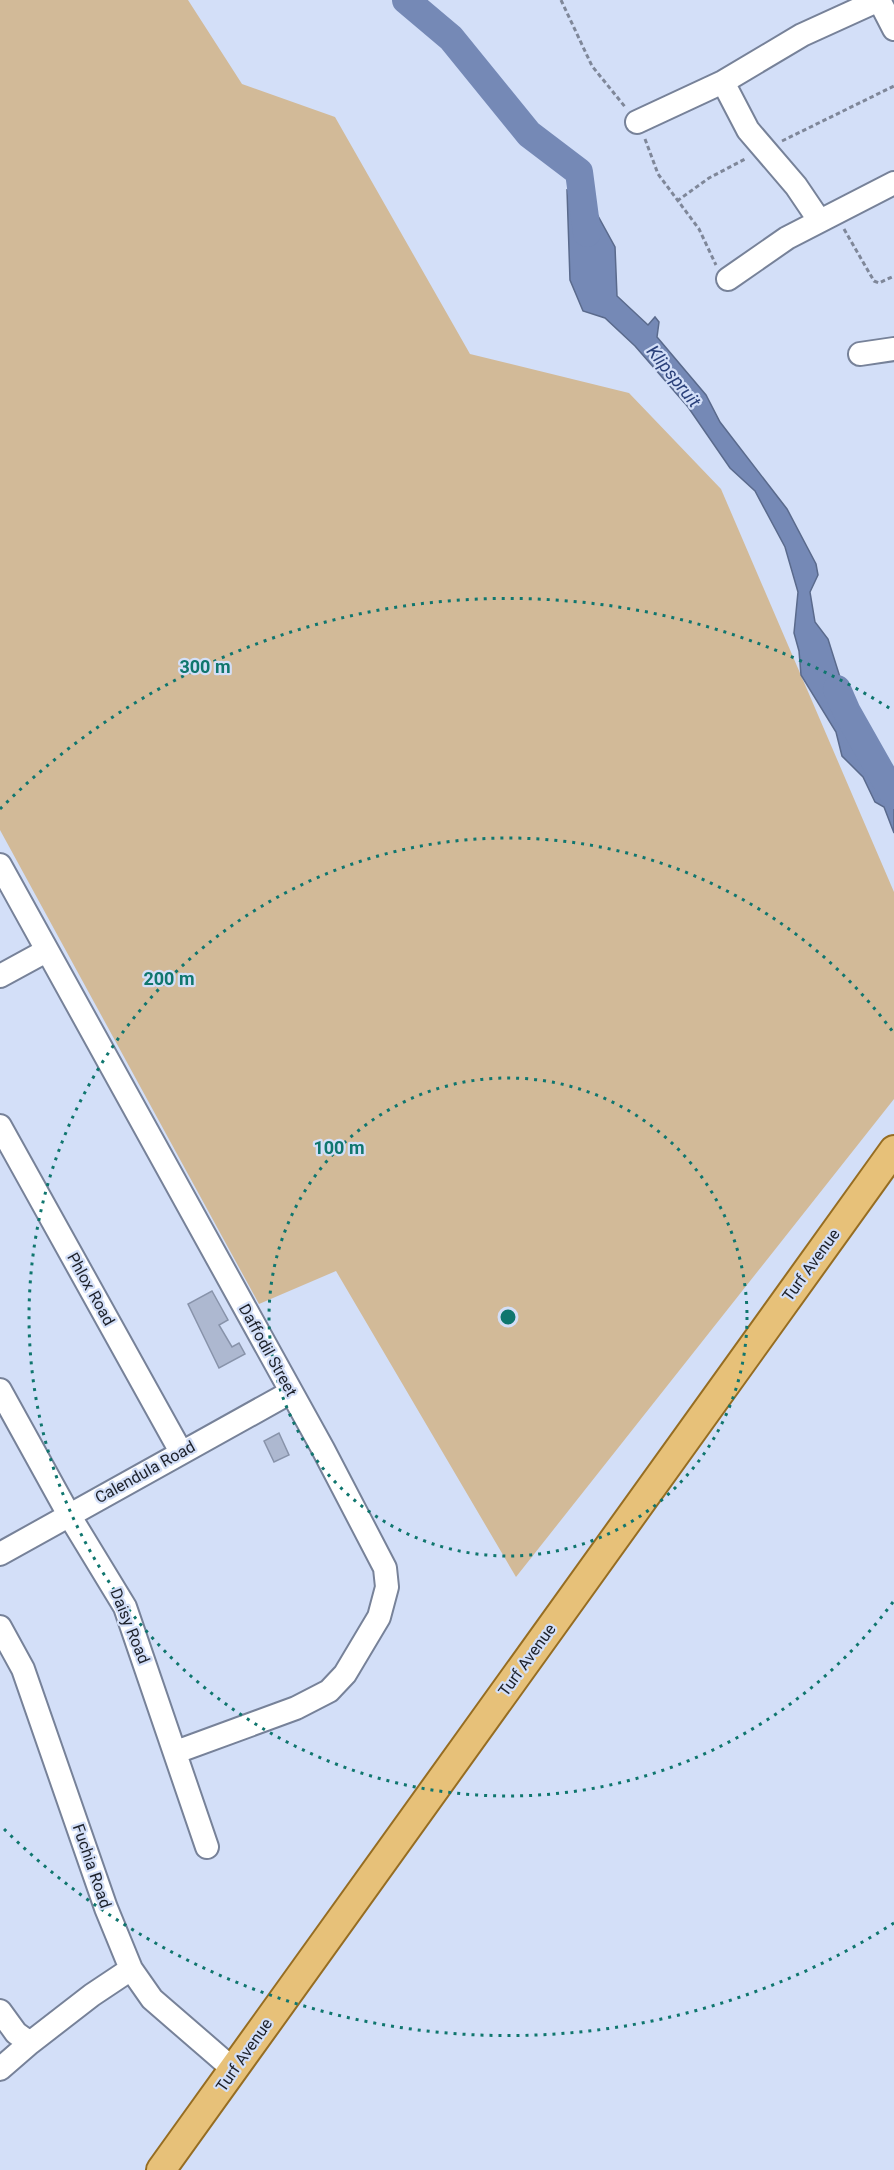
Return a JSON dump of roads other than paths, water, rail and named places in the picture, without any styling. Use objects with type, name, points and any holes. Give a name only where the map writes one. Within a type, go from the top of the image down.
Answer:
[{"type":"main road","name":"Turf Avenue","points":[[161,2170],[894,1150]]},
{"type":"street","points":[[637,122],[723,82],[802,35],[879,0],[894,29]]},
{"type":"street","points":[[723,82],[748,130],[796,186],[827,216]]},
{"type":"street","points":[[728,279],[786,238],[894,183]]},
{"type":"street","points":[[860,354],[894,349]]},
{"type":"street","name":"Daffodil Street","points":[[0,865],[381,1557],[387,1577],[383,1607],[345,1674],[329,1691],[296,1708],[176,1752]]},
{"type":"street","points":[[0,976],[46,951]]},
{"type":"street","name":"Phlox Road","points":[[0,1126],[181,1452]]},
{"type":"street","name":"Daisy Road","points":[[0,1390],[69,1515],[125,1607],[207,1847]]},
{"type":"street","name":"Calendula Road","points":[[0,1554],[291,1392]]},
{"type":"street","name":"Fuchia Road","points":[[0,1627],[23,1669],[106,1908],[131,1969],[152,1998],[234,2070]]},
{"type":"street","points":[[0,2069],[101,1988],[131,1969]]},
{"type":"street","points":[[0,2011],[16,2033],[30,2043]]},
{"type":"water","points":[[567,190],[587,196],[615,247],[617,296],[648,325],[655,317],[659,322],[657,337],[706,395],[720,422],[787,509],[816,564],[818,575],[810,592],[815,622],[828,639],[862,747],[880,761],[894,787],[894,833],[884,807],[875,802],[863,777],[842,756],[836,732],[801,675],[799,651],[794,633],[798,592],[785,547],[755,491],[730,468],[688,407],[635,346],[605,318],[583,311],[570,280]]},
{"type":"waterway","name":"Klipspruit","points":[[406,0],[451,38],[529,134],[579,172],[587,233]]},
{"type":"waterway","name":"Klipspruit","points":[[837,689],[847,712],[894,795]]}]
